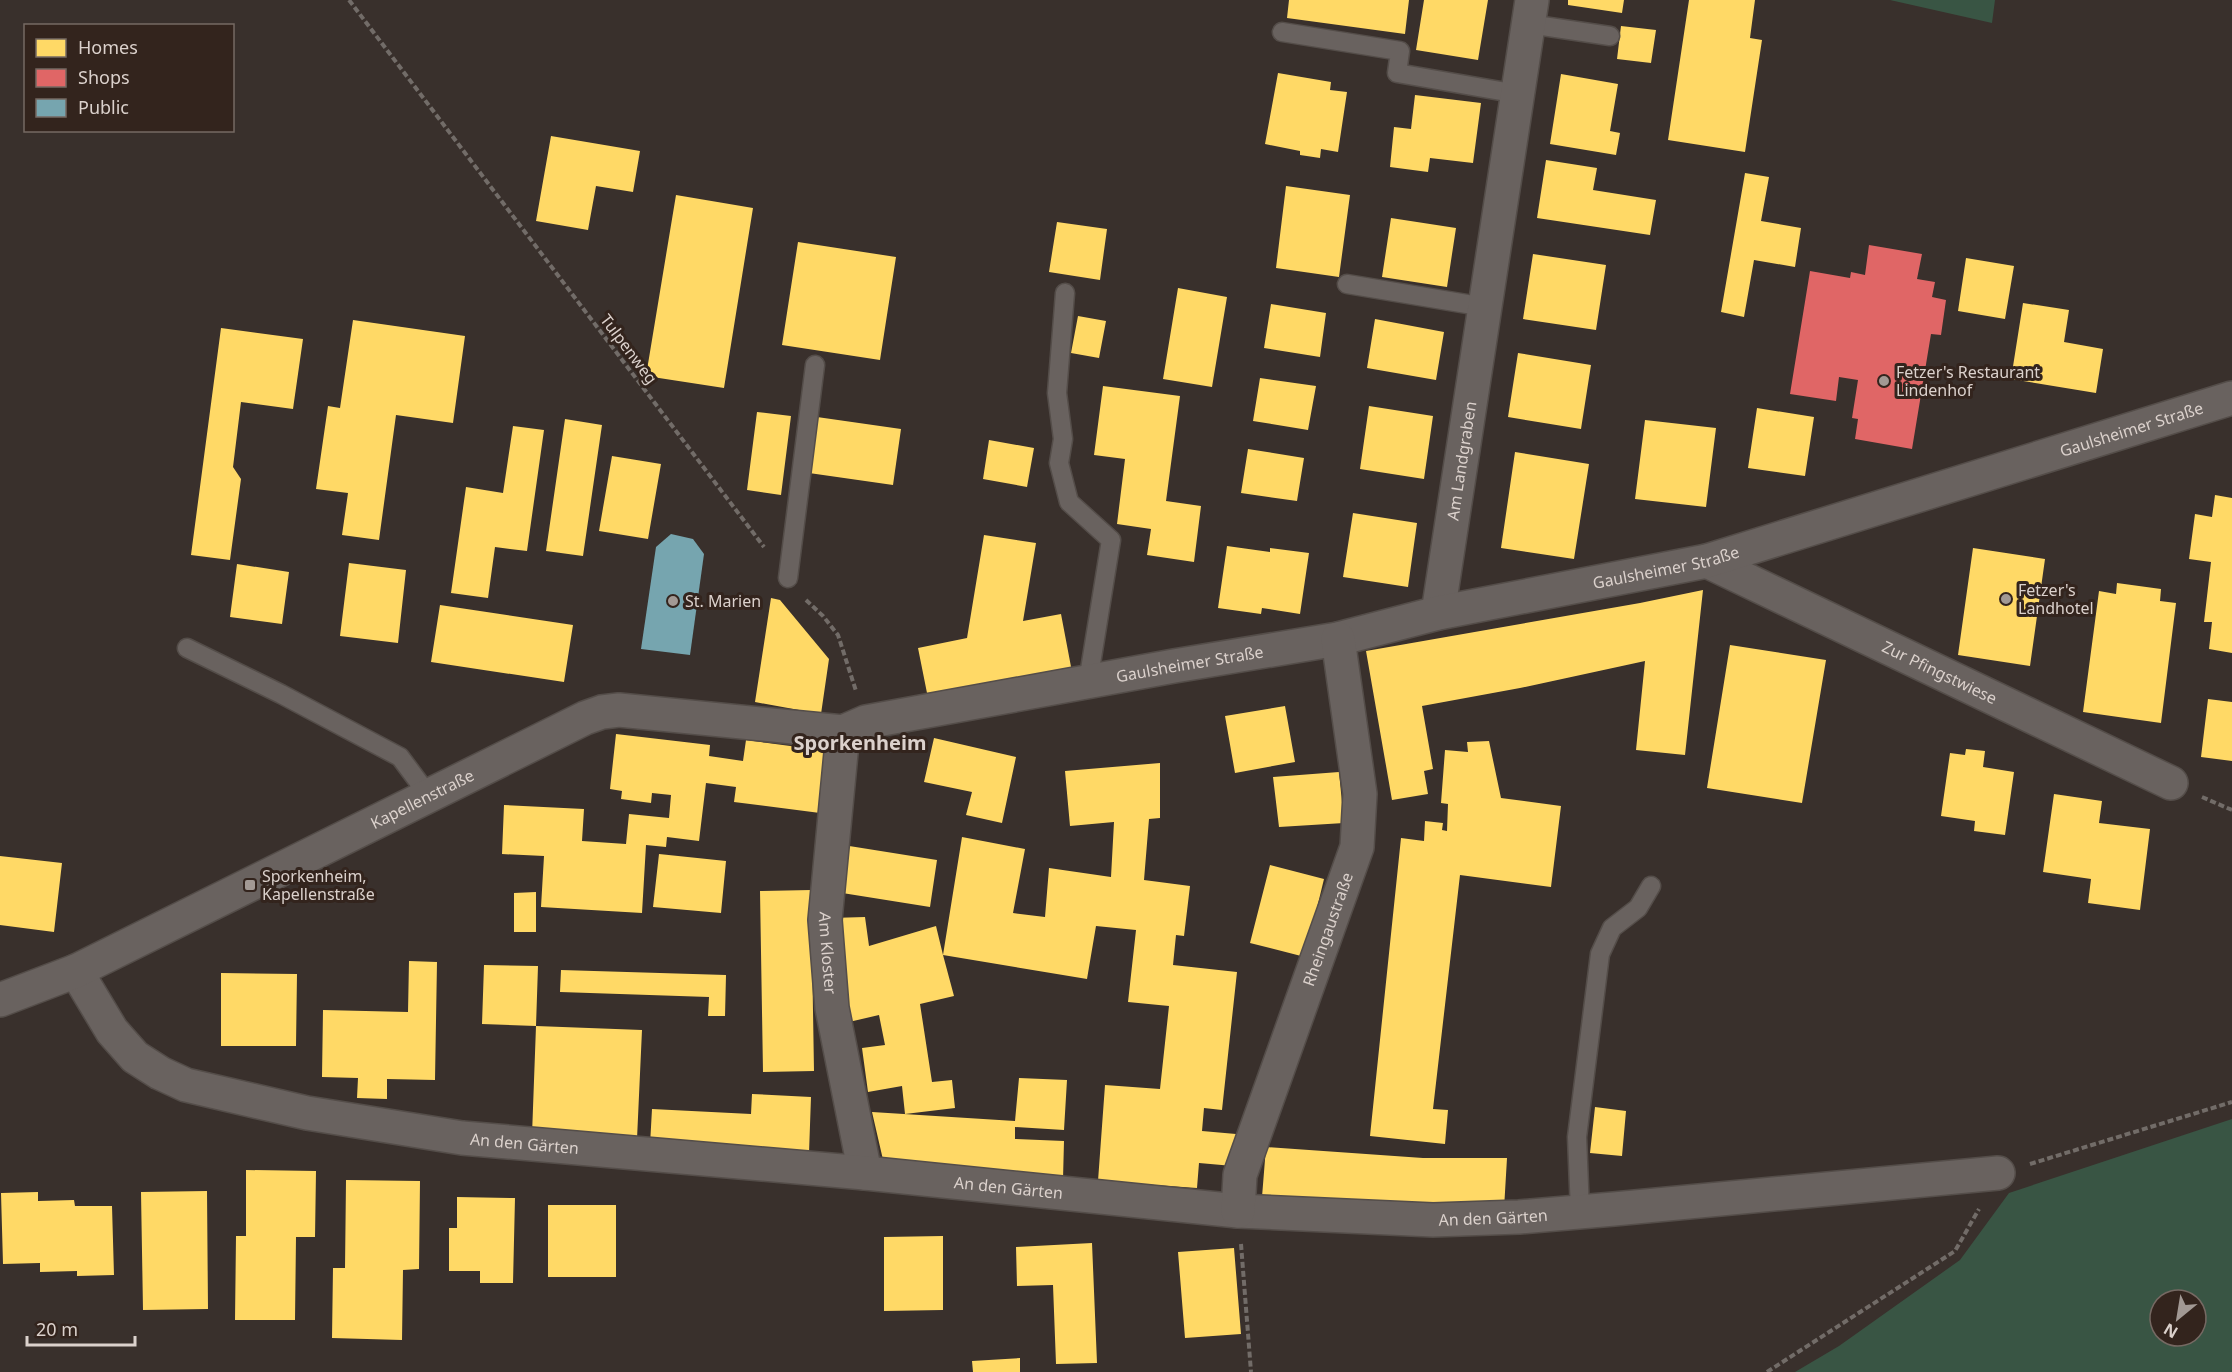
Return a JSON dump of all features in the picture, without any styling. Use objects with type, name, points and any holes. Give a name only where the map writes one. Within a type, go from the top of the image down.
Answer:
[{"type":"street","name":"Am Landgraben","points":[[1438,613],[1530,12]]},
{"type":"street","name":"Gaulsheimer Straße","points":[[855,727],[1088,682],[1338,639],[1438,613],[1707,561],[2232,398]]},
{"type":"street","name":"Zur Pfingstwiese","points":[[1707,561],[2172,783]]},
{"type":"street","name":"Rheingaustraße","points":[[1238,1211],[1240,1175],[1357,847],[1360,794],[1338,639]]},
{"type":"street","name":"Kapellenstraße","points":[[0,1000],[76,970],[585,718],[602,712],[619,710],[855,727]]},
{"type":"street","name":"Am Kloster","points":[[855,727],[825,920],[832,1008],[865,1173]]},
{"type":"street","name":"An den Gärten","points":[[76,970],[112,1031],[135,1057],[160,1073],[186,1085],[308,1113],[462,1138],[865,1173],[1238,1211],[1433,1220],[1580,1211],[1998,1173]]},
{"type":"lane","name":"Am Landgraben","points":[[1530,12],[1610,36]]},
{"type":"lane","points":[[1282,32],[1400,51],[1397,73],[1518,94]]},
{"type":"lane","points":[[1347,284],[1485,307]]},
{"type":"lane","points":[[1065,293],[1057,393],[1064,439],[1059,463],[1069,502],[1111,540],[1088,682]]},
{"type":"lane","points":[[788,578],[815,365]]},
{"type":"lane","points":[[187,648],[281,694],[400,757],[429,796]]},
{"type":"lane","points":[[1580,1211],[1577,1137],[1600,954],[1612,928],[1638,908],[1651,886]]},
{"type":"path","name":"Tulpenweg","points":[[349,0],[788,578],[838,635],[855,727]]},
{"type":"path","points":[[1767,1372],[1956,1251],[1998,1173],[2134,1134],[2232,1102]]},
{"type":"path","points":[[1238,1211],[1251,1372]]},
{"type":"green space","points":[[1890,0],[1995,0],[1992,23]]},
{"type":"green space","points":[[2232,1119],[2232,1372],[1795,1372],[1839,1346],[1960,1260],[2009,1193]]},
{"type":"building: Homes","points":[[1289,0],[1409,0],[1405,34],[1287,18]]},
{"type":"building: Homes","points":[[1424,0],[1488,0],[1478,60],[1416,50]]},
{"type":"building: Homes","points":[[1568,0],[1624,0],[1622,13],[1568,5]]},
{"type":"building: Homes","points":[[1689,0],[1755,0],[1750,38],[1762,40],[1745,152],[1668,140]]},
{"type":"building: Homes","points":[[1621,26],[1656,30],[1651,63],[1617,59]]},
{"type":"building: Homes","points":[[1278,73],[1331,82],[1330,90],[1347,92],[1338,152],[1321,149],[1320,158],[1300,155],[1300,151],[1265,144]]},
{"type":"building: Homes","points":[[1561,74],[1618,84],[1610,131],[1620,133],[1616,155],[1550,144]]},
{"type":"building: Homes","points":[[1415,95],[1481,103],[1473,163],[1430,158],[1428,172],[1390,167],[1394,127],[1411,129]]},
{"type":"building: Homes","points":[[551,136],[640,151],[633,192],[596,186],[588,230],[536,221]]},
{"type":"building: Homes","points":[[1546,160],[1597,168],[1593,190],[1656,200],[1650,235],[1537,218]]},
{"type":"building: Homes","points":[[1745,173],[1769,177],[1761,221],[1801,228],[1795,267],[1754,260],[1744,317],[1721,312]]},
{"type":"building: Homes","points":[[1286,186],[1350,195],[1339,277],[1276,268]]},
{"type":"building: Homes","points":[[676,195],[753,208],[724,388],[646,376]]},
{"type":"building: Homes","points":[[1391,218],[1456,228],[1447,287],[1382,277]]},
{"type":"building: Homes","points":[[1057,222],[1107,229],[1100,280],[1049,272]]},
{"type":"building: Homes","points":[[798,242],[896,257],[880,360],[782,345]]},
{"type":"building: Homes","points":[[1533,254],[1606,265],[1596,330],[1523,319]]},
{"type":"building: Homes","points":[[1966,258],[2014,266],[2005,319],[1958,311]]},
{"type":"building: Homes","points":[[1178,288],[1227,297],[1212,387],[1163,379]]},
{"type":"building: Homes","points":[[2023,303],[2069,310],[2064,342],[2103,349],[2096,393],[2011,379]]},
{"type":"building: Homes","points":[[1271,304],[1326,313],[1320,357],[1264,348]]},
{"type":"building: Homes","points":[[1078,316],[1106,321],[1099,358],[1071,353]]},
{"type":"building: Homes","points":[[1375,319],[1444,332],[1436,380],[1367,368]]},
{"type":"building: Homes","points":[[353,320],[465,336],[453,423],[396,415],[379,540],[342,535],[348,493],[316,489],[328,406],[340,408]]},
{"type":"building: Homes","points":[[221,328],[303,339],[293,409],[241,402],[233,467],[241,479],[230,560],[191,555]]},
{"type":"building: Homes","points":[[1518,353],[1591,365],[1581,429],[1508,417]]},
{"type":"building: Homes","points":[[1260,378],[1316,386],[1308,430],[1253,421]]},
{"type":"building: Homes","points":[[1103,386],[1180,396],[1166,501],[1201,506],[1194,562],[1147,555],[1151,529],[1117,524],[1125,459],[1094,455]]},
{"type":"building: Homes","points":[[1369,406],[1433,416],[1424,479],[1360,469]]},
{"type":"building: Homes","points":[[1757,408],[1814,417],[1805,476],[1748,468]]},
{"type":"building: Homes","points":[[757,412],[791,416],[781,495],[747,490]]},
{"type":"building: Homes","points":[[817,417],[901,429],[893,485],[809,473]]},
{"type":"building: Homes","points":[[565,419],[602,425],[583,556],[546,551]]},
{"type":"building: Homes","points":[[1645,420],[1716,428],[1706,507],[1635,499]]},
{"type":"building: Homes","points":[[513,426],[544,430],[527,551],[495,547],[488,598],[451,593],[466,487],[503,493]]},
{"type":"building: Homes","points":[[989,440],[1034,448],[1027,487],[983,479]]},
{"type":"building: Homes","points":[[1248,449],[1304,458],[1297,501],[1241,493]]},
{"type":"building: Homes","points":[[1515,452],[1589,464],[1574,559],[1501,548]]},
{"type":"building: Homes","points":[[612,456],[661,464],[648,539],[599,531]]},
{"type":"building: Homes","points":[[2215,495],[2232,498],[2232,653],[2209,649],[2212,622],[2204,622],[2211,562],[2189,559],[2195,514],[2212,517]]},
{"type":"building: Homes","points":[[1353,513],[1417,523],[1408,587],[1343,577]]},
{"type":"building: Homes","points":[[984,535],[1036,543],[1023,621],[1061,614],[1072,672],[928,698],[918,648],[967,638]]},
{"type":"building: Homes","points":[[1227,546],[1270,552],[1270,548],[1309,553],[1300,614],[1262,608],[1261,614],[1218,608]]},
{"type":"building: Homes","points":[[1973,548],[2045,559],[2030,666],[1958,655]]},
{"type":"building: Homes","points":[[349,563],[406,570],[398,643],[340,636]]},
{"type":"building: Homes","points":[[237,564],[289,572],[282,624],[230,617]]},
{"type":"building: Homes","points":[[2117,583],[2161,589],[2160,601],[2176,603],[2161,723],[2083,712],[2099,591],[2116,594]]},
{"type":"building: Homes","points":[[1703,590],[1685,755],[1636,750],[1645,661],[1422,706],[1433,769],[1424,771],[1428,794],[1392,800],[1366,651]]},
{"type":"building: Homes","points":[[771,598],[780,600],[829,659],[821,714],[755,702]]},
{"type":"building: Homes","points":[[440,605],[573,625],[564,682],[431,662]]},
{"type":"building: Homes","points":[[1730,645],[1826,660],[1802,803],[1707,788]]},
{"type":"building: Homes","points":[[2208,699],[2232,702],[2232,761],[2201,757]]},
{"type":"building: Homes","points":[[1285,706],[1295,762],[1235,773],[1225,716]]},
{"type":"building: Homes","points":[[616,734],[710,745],[709,756],[743,761],[746,740],[828,751],[820,813],[734,802],[736,787],[706,783],[699,841],[667,837],[666,847],[646,845],[642,913],[541,907],[544,856],[502,854],[504,805],[584,809],[582,841],[626,844],[629,814],[669,818],[671,795],[652,793],[651,803],[621,799],[622,791],[610,789]]},
{"type":"building: Homes","points":[[934,738],[1016,757],[1002,823],[966,815],[972,792],[924,782]]},
{"type":"building: Homes","points":[[1489,741],[1501,798],[1561,806],[1551,887],[1460,875],[1433,1109],[1448,1110],[1445,1144],[1370,1136],[1401,838],[1424,841],[1425,821],[1443,823],[1442,830],[1447,831],[1448,804],[1441,803],[1445,750],[1468,752],[1467,742]]},
{"type":"building: Homes","points":[[1966,749],[1985,751],[1983,767],[2014,772],[2005,835],[1974,831],[1975,821],[1941,816],[1950,753],[1965,755]]},
{"type":"building: Homes","points":[[1160,763],[1160,818],[1149,819],[1144,880],[1190,886],[1184,936],[1176,935],[1173,965],[1237,972],[1222,1110],[1204,1108],[1202,1131],[1236,1134],[1233,1166],[1199,1163],[1197,1188],[1098,1181],[1105,1085],[1160,1089],[1169,1006],[1128,1002],[1136,930],[1096,926],[1087,979],[943,955],[962,837],[1025,849],[1013,913],[1045,917],[1049,868],[1111,877],[1114,822],[1070,826],[1065,771]]},
{"type":"building: Homes","points":[[1339,772],[1344,823],[1279,827],[1273,777]]},
{"type":"building: Homes","points":[[2054,794],[2102,801],[2099,823],[2150,829],[2140,910],[2088,903],[2091,879],[2043,872]]},
{"type":"building: Homes","points":[[843,845],[937,860],[930,907],[836,892]]},
{"type":"building: Homes","points":[[659,854],[726,861],[721,913],[653,907]]},
{"type":"building: Homes","points":[[0,856],[62,863],[54,932],[0,925]]},
{"type":"building: Homes","points":[[1270,865],[1324,879],[1305,957],[1250,943]]},
{"type":"building: Homes","points":[[811,890],[814,1071],[763,1072],[760,891]]},
{"type":"building: Homes","points":[[536,892],[536,932],[514,932],[514,893]]},
{"type":"building: Homes","points":[[865,917],[869,946],[936,926],[954,996],[920,1004],[932,1082],[952,1080],[955,1108],[905,1114],[902,1086],[868,1092],[862,1048],[885,1045],[879,1015],[849,1022],[831,918]]},
{"type":"building: Homes","points":[[409,961],[437,962],[435,1080],[387,1079],[387,1099],[357,1098],[358,1078],[322,1077],[323,1010],[408,1012]]},
{"type":"building: Homes","points":[[484,965],[538,966],[536,1026],[482,1024]]},
{"type":"building: Homes","points":[[561,970],[726,975],[725,1016],[708,1016],[709,997],[560,992]]},
{"type":"building: Homes","points":[[221,973],[297,974],[296,1046],[221,1046]]},
{"type":"building: Homes","points":[[536,1026],[642,1030],[637,1139],[532,1135]]},
{"type":"building: Homes","points":[[1019,1078],[1067,1080],[1064,1130],[1015,1127],[1015,1139],[1064,1141],[1063,1179],[884,1164],[872,1112],[1015,1121]]},
{"type":"building: Homes","points":[[752,1094],[811,1097],[809,1153],[650,1145],[652,1109],[751,1114]]},
{"type":"building: Homes","points":[[1595,1107],[1626,1111],[1622,1156],[1590,1153]]},
{"type":"building: Homes","points":[[1266,1147],[1423,1158],[1507,1158],[1504,1209],[1262,1197]]},
{"type":"building: Homes","points":[[246,1170],[316,1171],[315,1237],[296,1237],[295,1320],[235,1320],[236,1236],[246,1236]]},
{"type":"building: Homes","points":[[346,1180],[420,1181],[419,1269],[403,1270],[402,1340],[332,1338],[333,1268],[345,1268]]},
{"type":"building: Homes","points":[[207,1191],[208,1309],[143,1310],[141,1192]]},
{"type":"building: Homes","points":[[38,1192],[38,1201],[74,1200],[75,1206],[112,1206],[114,1275],[77,1276],[77,1271],[40,1272],[40,1263],[3,1264],[1,1193]]},
{"type":"building: Homes","points":[[457,1197],[515,1198],[513,1283],[480,1283],[480,1271],[449,1271],[449,1228],[457,1228]]},
{"type":"building: Homes","points":[[548,1205],[616,1205],[616,1277],[548,1277]]},
{"type":"building: Homes","points":[[943,1236],[943,1310],[884,1311],[884,1237]]},
{"type":"building: Homes","points":[[1092,1243],[1097,1363],[1056,1364],[1053,1285],[1017,1286],[1016,1247]]},
{"type":"building: Homes","points":[[1234,1248],[1241,1334],[1185,1338],[1178,1252]]},
{"type":"building: Homes","points":[[1020,1358],[1020,1372],[973,1372],[972,1361]]},
{"type":"building: Shops","points":[[1869,245],[1922,254],[1917,279],[1935,282],[1932,297],[1946,300],[1941,335],[1931,334],[1912,449],[1855,439],[1858,419],[1852,418],[1858,380],[1839,377],[1836,401],[1790,394],[1810,271],[1850,278],[1851,272],[1865,275]]},
{"type":"building: Public","name":"St. Marien","points":[[671,534],[693,539],[704,554],[690,655],[641,649],[656,547]]},
{"type":"place","name":"Fetzer's Restaurant Lindenhof","points":[[1884,381]]},
{"type":"place","name":"Fetzer's Landhotel","points":[[2006,599]]},
{"type":"place","name":"St. Marien","points":[[673,601]]},
{"type":"place","name":"Sporkenheim, Kapellenstraße","points":[[250,885]]},
{"type":"district","name":"Sporkenheim","points":[[860,743]]}]
